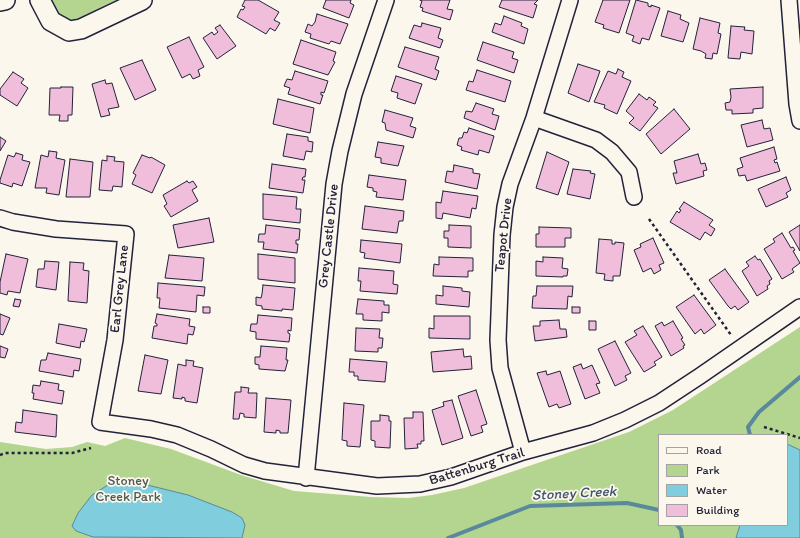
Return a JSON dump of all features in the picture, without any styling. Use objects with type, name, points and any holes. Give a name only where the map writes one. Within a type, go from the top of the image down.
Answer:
[{"type":"street","points":[[0,1],[5,0]]},
{"type":"street","points":[[38,3],[50,21],[69,31],[81,29],[142,0]]},
{"type":"street","name":"Grey Castle Drive","points":[[306,478],[336,171],[354,94],[386,0]]},
{"type":"street","name":"Teapot Drive","points":[[522,452],[500,368],[498,340],[502,234],[510,184],[534,118],[570,0]]},
{"type":"street","points":[[789,0],[797,104],[800,121]]},
{"type":"street","points":[[534,118],[596,140],[612,152],[629,172],[634,198]]},
{"type":"street","name":"Earl Grey Lane","points":[[0,218],[13,222],[56,229],[126,234],[116,333],[100,422]]},
{"type":"street","name":"Battenburg Trail","points":[[100,422],[151,429],[177,435],[212,449],[244,465],[265,471],[306,478],[377,486],[420,484],[451,477],[522,452],[593,433],[625,420],[659,403],[800,307]]},
{"type":"path","points":[[649,219],[732,335]]},
{"type":"path","points":[[764,427],[787,434]]},
{"type":"path","points":[[788,434],[800,438]]},
{"type":"path","points":[[0,455],[5,453],[72,453],[91,448]]},
{"type":"green space","points":[[49,0],[116,0],[72,21],[59,16]]},
{"type":"green space","name":"Stoney Creek Park","points":[[800,327],[800,538],[0,538],[0,442],[46,449],[72,447],[87,442],[105,446],[125,438],[171,449],[241,475],[294,491],[371,497],[408,498],[432,495],[464,488],[629,432],[673,410]]},
{"type":"water","points":[[788,444],[800,450],[800,538],[736,538],[740,526],[788,526]]},
{"type":"water","points":[[127,480],[188,495],[232,512],[242,518],[245,525],[242,538],[93,537],[76,531],[72,526],[78,513],[92,495],[111,483]]},
{"type":"building","points":[[245,0],[258,0],[279,12],[274,20],[280,23],[275,31],[270,28],[266,34],[237,17],[241,9],[243,10],[245,7],[242,6]]},
{"type":"building","points":[[326,0],[351,0],[350,3],[354,5],[349,18],[323,8]]},
{"type":"building","points":[[420,0],[450,0],[447,9],[453,10],[450,20],[422,11],[423,8],[420,7],[422,1]]},
{"type":"building","points":[[502,0],[538,0],[534,4],[537,5],[533,18],[499,7]]},
{"type":"building","points":[[603,0],[630,0],[619,33],[603,28],[604,25],[595,22]]},
{"type":"building","points":[[636,0],[648,3],[648,6],[651,7],[651,5],[660,8],[649,40],[642,38],[640,44],[632,41],[634,36],[626,33]]},
{"type":"building","points":[[668,11],[681,15],[680,19],[689,23],[683,42],[661,36]]},
{"type":"building","points":[[317,14],[348,24],[340,44],[331,41],[329,44],[310,38],[311,34],[305,32],[308,24],[312,26],[315,22]]},
{"type":"building","points":[[504,16],[522,23],[521,26],[528,29],[524,44],[492,32],[495,23],[501,25]]},
{"type":"building","points":[[700,18],[720,23],[718,33],[721,34],[717,54],[713,53],[712,59],[705,58],[706,54],[693,49]]},
{"type":"building","points":[[422,23],[441,28],[438,38],[443,40],[440,48],[409,38],[414,25],[421,27]]},
{"type":"building","points":[[220,25],[236,46],[217,59],[203,38],[212,32],[214,35],[218,32],[215,28]]},
{"type":"building","points":[[731,26],[745,27],[744,30],[754,31],[752,54],[741,52],[740,59],[728,58]]},
{"type":"building","points":[[189,37],[204,67],[198,70],[200,76],[193,79],[190,74],[182,78],[167,47]]},
{"type":"building","points":[[301,40],[336,52],[333,61],[335,62],[328,75],[293,64]]},
{"type":"building","points":[[483,42],[514,52],[512,58],[518,60],[514,73],[477,60]]},
{"type":"building","points":[[405,47],[439,57],[435,69],[439,71],[436,80],[398,67]]},
{"type":"building","points":[[142,60],[156,90],[135,100],[120,68]]},
{"type":"building","points":[[578,64],[600,71],[589,102],[568,93]]},
{"type":"building","points":[[618,69],[624,72],[622,77],[631,81],[617,114],[604,108],[605,105],[594,102],[608,71],[616,74]]},
{"type":"building","points":[[477,70],[511,81],[505,102],[466,90],[469,81],[473,82]]},
{"type":"building","points":[[295,71],[328,81],[324,93],[321,92],[321,95],[323,95],[320,104],[288,94],[290,88],[284,86],[287,79],[292,80]]},
{"type":"building","points":[[13,72],[24,79],[21,83],[28,88],[17,106],[0,95],[0,89]]},
{"type":"building","points":[[396,76],[422,84],[415,104],[397,98],[398,93],[391,91]]},
{"type":"building","points":[[105,80],[106,84],[112,83],[119,107],[108,109],[110,115],[101,117],[92,84]]},
{"type":"building","points":[[73,87],[72,115],[68,115],[68,121],[59,121],[60,115],[49,115],[50,88]]},
{"type":"building","points":[[763,87],[763,108],[753,109],[753,113],[732,114],[732,110],[726,110],[725,103],[730,102],[731,97],[730,89]]},
{"type":"building","points":[[639,94],[647,100],[649,97],[656,102],[653,105],[658,108],[640,131],[629,123],[634,118],[626,111]]},
{"type":"building","points":[[278,99],[314,108],[310,133],[273,124]]},
{"type":"building","points":[[476,103],[494,109],[492,114],[499,116],[495,130],[464,118],[466,111],[472,112]]},
{"type":"building","points":[[674,109],[690,129],[661,154],[646,134]]},
{"type":"building","points":[[385,110],[413,118],[410,126],[416,128],[413,138],[386,130],[385,123],[382,122]]},
{"type":"building","points":[[762,120],[764,129],[770,128],[773,140],[747,147],[741,125]]},
{"type":"building","points":[[469,128],[494,136],[489,153],[479,150],[478,155],[461,150],[462,147],[457,145],[459,138],[462,138],[464,132],[467,133]]},
{"type":"building","points":[[287,134],[308,137],[308,141],[313,142],[312,152],[306,151],[304,160],[283,156]]},
{"type":"building","points":[[0,137],[6,141],[0,151]]},
{"type":"building","points":[[378,142],[404,146],[398,166],[381,163],[381,158],[375,157]]},
{"type":"building","points":[[774,147],[777,159],[774,160],[775,163],[777,162],[780,171],[747,181],[745,175],[739,176],[737,169],[743,167],[740,158]]},
{"type":"building","points":[[49,151],[57,152],[56,158],[65,160],[59,195],[46,193],[47,188],[35,188],[41,155],[48,157]]},
{"type":"building","points":[[547,152],[569,162],[558,195],[536,188]]},
{"type":"building","points":[[16,153],[23,155],[22,160],[30,162],[22,186],[13,183],[12,187],[0,183],[0,180],[8,155],[14,157]]},
{"type":"building","points":[[698,154],[701,164],[705,163],[707,170],[703,171],[704,176],[676,184],[673,173],[677,173],[674,161]]},
{"type":"building","points":[[142,155],[151,157],[165,165],[152,193],[132,184],[136,175],[133,173]]},
{"type":"building","points":[[107,156],[115,157],[114,161],[124,162],[122,187],[113,186],[112,191],[99,190],[102,160],[107,161]]},
{"type":"building","points":[[70,159],[93,162],[90,197],[66,197]]},
{"type":"building","points":[[272,164],[306,169],[305,177],[303,177],[302,180],[305,180],[303,193],[269,188]]},
{"type":"building","points":[[454,165],[473,169],[473,173],[480,174],[477,189],[445,182],[447,171],[453,172]]},
{"type":"building","points":[[573,169],[591,171],[590,173],[595,174],[590,199],[567,194]]},
{"type":"building","points":[[369,175],[406,180],[403,200],[376,197],[377,192],[373,191],[373,188],[367,187]]},
{"type":"building","points":[[786,177],[791,190],[786,193],[788,197],[766,207],[758,189]]},
{"type":"building","points":[[187,181],[189,183],[193,181],[197,187],[192,190],[198,201],[171,217],[164,206],[167,204],[163,195]]},
{"type":"building","points":[[443,191],[478,196],[476,209],[472,208],[470,218],[443,213],[442,219],[436,218],[436,202],[441,203]]},
{"type":"building","points":[[263,194],[297,197],[296,209],[301,209],[300,223],[263,219]]},
{"type":"building","points":[[684,202],[713,220],[709,225],[715,229],[711,236],[705,232],[700,240],[670,222],[677,211],[679,213],[681,210],[679,209]]},
{"type":"building","points":[[365,206],[404,211],[403,221],[399,221],[397,233],[362,229]]},
{"type":"building","points":[[209,218],[214,242],[178,248],[173,225]]},
{"type":"building","points":[[266,225],[300,229],[299,240],[296,240],[296,244],[298,244],[297,253],[263,249],[264,242],[258,242],[259,234],[265,234]]},
{"type":"building","points":[[449,225],[471,226],[471,248],[448,247],[448,238],[444,238],[444,231],[449,231]]},
{"type":"building","points":[[800,225],[800,251],[789,232]]},
{"type":"building","points":[[539,227],[571,228],[571,238],[565,238],[565,247],[536,247],[536,234],[539,234]]},
{"type":"building","points":[[782,233],[791,248],[793,247],[795,250],[793,251],[800,263],[792,269],[794,272],[782,279],[764,249],[775,242],[773,239]]},
{"type":"building","points":[[653,238],[664,263],[659,265],[661,270],[654,274],[651,268],[643,272],[634,250],[641,247],[640,244]]},
{"type":"building","points":[[599,239],[612,240],[612,244],[615,244],[615,242],[624,243],[620,276],[613,276],[613,281],[604,280],[605,274],[596,273]]},
{"type":"building","points":[[361,240],[402,244],[400,263],[364,258],[365,253],[360,252]]},
{"type":"building","points":[[6,254],[28,259],[20,293],[8,291],[7,295],[0,293],[0,282]]},
{"type":"building","points":[[258,254],[295,258],[295,283],[258,279]]},
{"type":"building","points":[[169,255],[204,258],[202,281],[165,278]]},
{"type":"building","points":[[755,256],[758,260],[760,259],[772,279],[769,281],[770,284],[767,286],[768,289],[757,296],[742,271],[749,266],[746,262]]},
{"type":"building","points":[[439,257],[473,258],[473,271],[468,271],[468,277],[433,276],[434,264],[439,265]]},
{"type":"building","points":[[543,257],[563,258],[562,268],[568,269],[567,276],[536,276],[536,261],[543,262]]},
{"type":"building","points":[[45,261],[59,262],[56,290],[36,287],[38,269],[44,269]]},
{"type":"building","points":[[70,262],[84,263],[83,270],[89,271],[87,303],[68,301]]},
{"type":"building","points":[[359,268],[394,271],[393,284],[398,285],[397,294],[360,291],[361,281],[358,281]]},
{"type":"building","points":[[725,269],[749,302],[738,310],[735,306],[731,309],[728,306],[709,280]]},
{"type":"building","points":[[158,283],[205,287],[204,296],[197,295],[196,312],[159,308],[160,298],[157,298]]},
{"type":"building","points":[[263,285],[295,288],[293,310],[282,309],[282,311],[262,309],[262,306],[256,305],[256,297],[261,298]]},
{"type":"building","points":[[443,286],[462,288],[462,291],[470,292],[469,307],[436,304],[436,295],[443,296]]},
{"type":"building","points":[[537,286],[573,286],[572,297],[568,296],[567,309],[532,308],[533,296],[536,296]]},
{"type":"building","points":[[694,295],[716,325],[704,334],[701,329],[695,334],[676,307]]},
{"type":"building","points":[[15,299],[21,300],[19,307],[13,306]]},
{"type":"building","points":[[358,299],[384,301],[384,305],[389,305],[389,313],[382,312],[382,321],[363,320],[363,314],[356,314]]},
{"type":"building","points":[[203,307],[210,307],[210,313],[203,313]]},
{"type":"building","points":[[572,307],[580,307],[580,313],[572,313]]},
{"type":"building","points":[[0,314],[10,318],[3,335],[0,334]]},
{"type":"building","points":[[157,314],[190,319],[189,326],[195,327],[193,335],[188,334],[187,344],[152,338],[154,326],[157,326],[155,323]]},
{"type":"building","points":[[258,315],[292,318],[291,331],[288,330],[288,333],[290,334],[289,342],[256,339],[256,332],[250,331],[251,324],[257,324]]},
{"type":"building","points":[[434,316],[470,316],[470,339],[429,338],[429,328],[434,329]]},
{"type":"building","points":[[559,320],[560,329],[566,329],[567,337],[535,341],[533,326],[540,326],[540,321]]},
{"type":"building","points":[[589,321],[596,321],[596,330],[589,330]]},
{"type":"building","points":[[673,321],[683,338],[681,339],[685,345],[683,346],[684,348],[671,356],[655,326],[662,322],[664,326]]},
{"type":"building","points":[[59,324],[87,329],[84,342],[81,341],[80,348],[56,343]]},
{"type":"building","points":[[643,326],[662,357],[654,362],[656,365],[644,372],[625,342],[637,335],[634,331]]},
{"type":"building","points":[[356,328],[380,329],[379,338],[383,338],[382,348],[378,348],[378,352],[355,351]]},
{"type":"building","points":[[615,341],[631,373],[625,376],[627,380],[615,386],[598,349]]},
{"type":"building","points":[[0,346],[8,349],[5,358],[0,357]]},
{"type":"building","points":[[261,346],[287,348],[286,360],[288,360],[285,371],[259,369],[259,365],[255,364],[255,357],[260,357]]},
{"type":"building","points":[[463,349],[464,357],[471,356],[472,369],[433,372],[431,352]]},
{"type":"building","points":[[48,353],[81,359],[79,371],[74,370],[73,377],[39,371],[41,360],[46,360]]},
{"type":"building","points":[[145,355],[168,360],[161,394],[138,391]]},
{"type":"building","points":[[350,359],[387,362],[385,382],[358,380],[358,376],[354,376],[354,372],[349,372]]},
{"type":"building","points":[[186,360],[194,361],[193,366],[203,368],[197,403],[185,401],[185,398],[182,397],[182,399],[173,398],[178,364],[186,366]]},
{"type":"building","points":[[581,364],[583,369],[592,365],[600,383],[596,384],[600,393],[585,399],[573,367]]},
{"type":"building","points":[[546,371],[547,375],[560,371],[571,404],[559,408],[557,404],[549,407],[537,373]]},
{"type":"building","points":[[41,381],[59,384],[58,390],[64,391],[62,404],[33,399],[33,385],[40,386]]},
{"type":"building","points":[[241,387],[249,388],[248,393],[257,393],[256,418],[244,417],[244,414],[240,413],[239,419],[233,419],[235,392],[241,392]]},
{"type":"building","points":[[476,390],[487,424],[481,426],[483,432],[471,436],[458,396]]},
{"type":"building","points":[[266,398],[291,400],[288,433],[280,433],[280,431],[276,430],[276,433],[264,432]]},
{"type":"building","points":[[452,400],[463,438],[442,445],[432,410],[444,406],[443,402]]},
{"type":"building","points":[[344,403],[364,405],[360,447],[347,446],[347,441],[342,440]]},
{"type":"building","points":[[23,410],[57,415],[56,437],[15,432],[16,422],[22,423]]},
{"type":"building","points":[[413,412],[423,412],[424,441],[421,441],[421,444],[417,444],[418,448],[405,449],[404,418],[413,418]]},
{"type":"building","points":[[380,415],[389,416],[389,421],[391,421],[390,448],[375,447],[375,441],[371,440],[371,421],[380,421]]},
{"type":"waterway","name":"Stoney Creek","points":[[750,434],[748,427],[759,412],[800,377]]},
{"type":"waterway","name":"Stoney Creek","points":[[448,538],[530,506],[627,503],[658,510]]},
{"type":"waterway","name":"Stoney Creek","points":[[678,526],[681,530],[682,538]]}]
